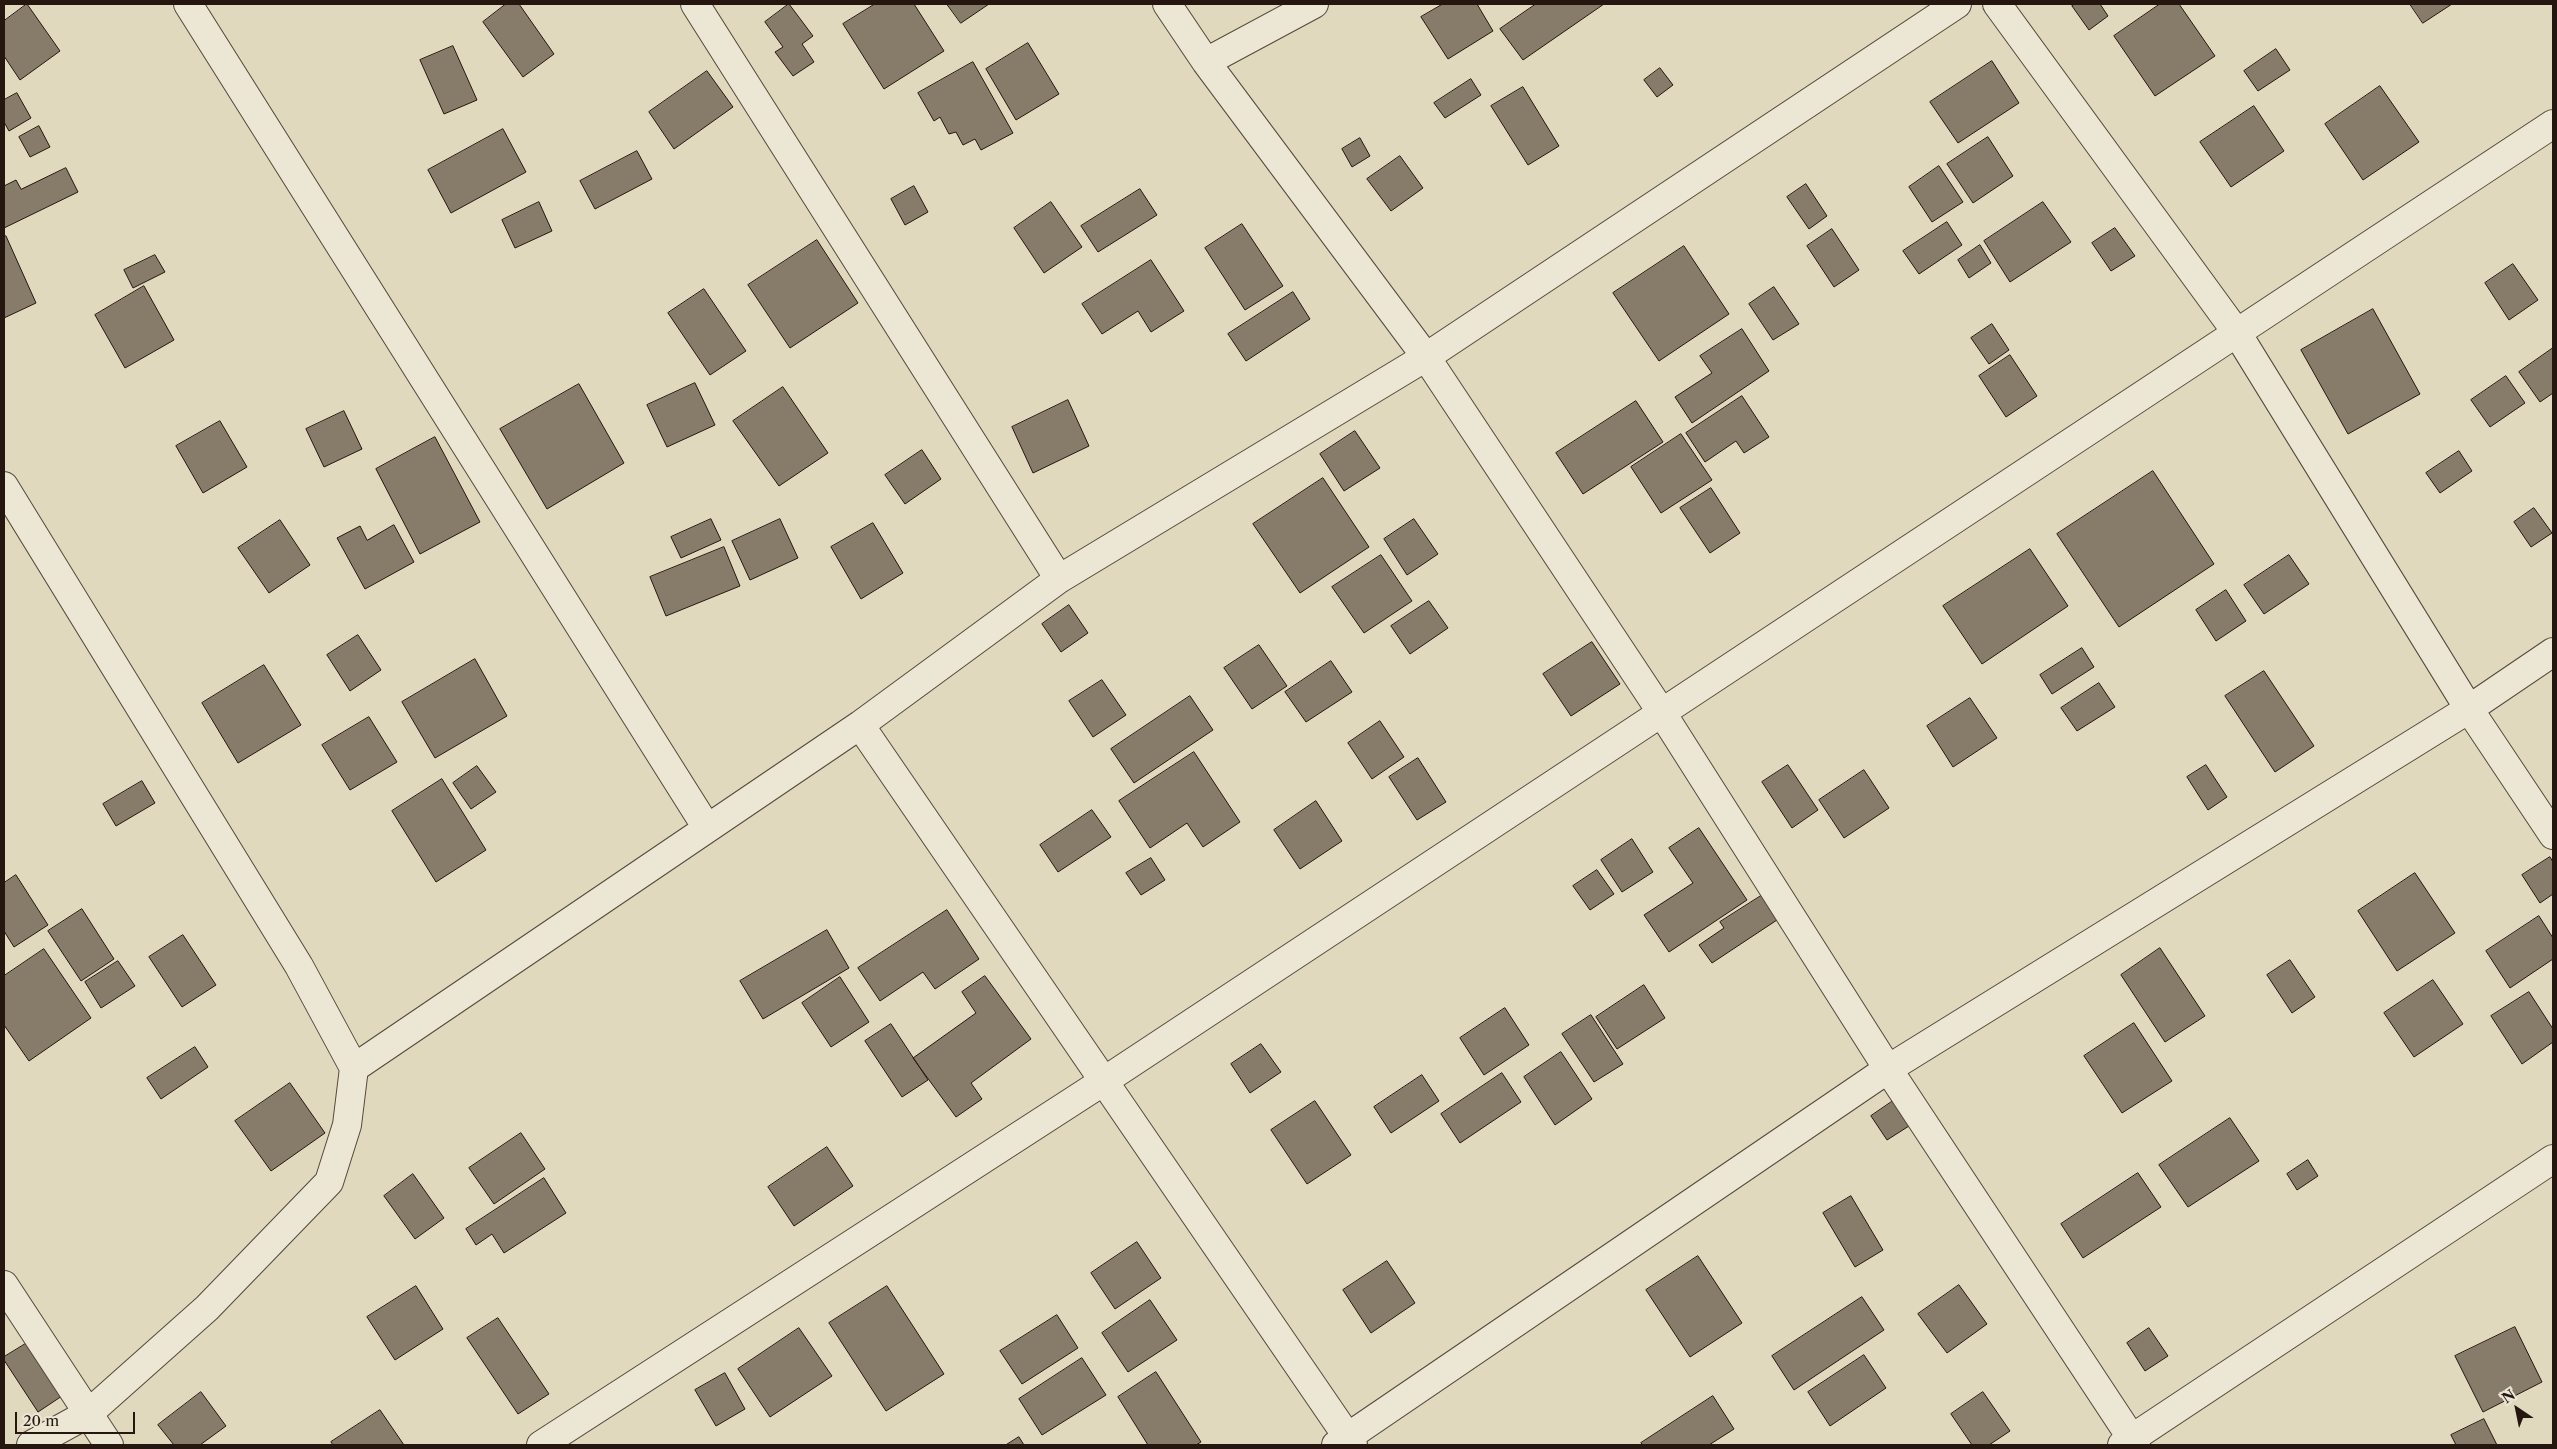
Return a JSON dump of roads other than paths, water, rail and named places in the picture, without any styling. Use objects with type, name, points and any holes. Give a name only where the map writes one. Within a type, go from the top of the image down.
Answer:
[{"type":"street","points":[[188,4],[707,828]]},
{"type":"street","points":[[695,4],[1059,579]]},
{"type":"street","points":[[1168,4],[1206,62],[1426,357],[1662,713],[1888,1069],[2130,1443],[2553,1159]]},
{"type":"street","points":[[1206,62],[1314,4]]},
{"type":"street","points":[[354,1068],[860,726],[1059,579],[1426,357],[1957,4]]},
{"type":"street","points":[[1996,4],[2237,333],[2469,709],[2553,834]]},
{"type":"street","points":[[541,1445],[1104,1081],[2553,124]]},
{"type":"street","points":[[4,486],[299,966],[354,1068],[347,1125],[329,1182],[207,1308],[89,1413],[31,1445]]},
{"type":"street","points":[[860,726],[1104,1081],[1345,1443],[1888,1069],[2469,709],[2553,652]]},
{"type":"street","points":[[4,1285],[109,1445]]}]
